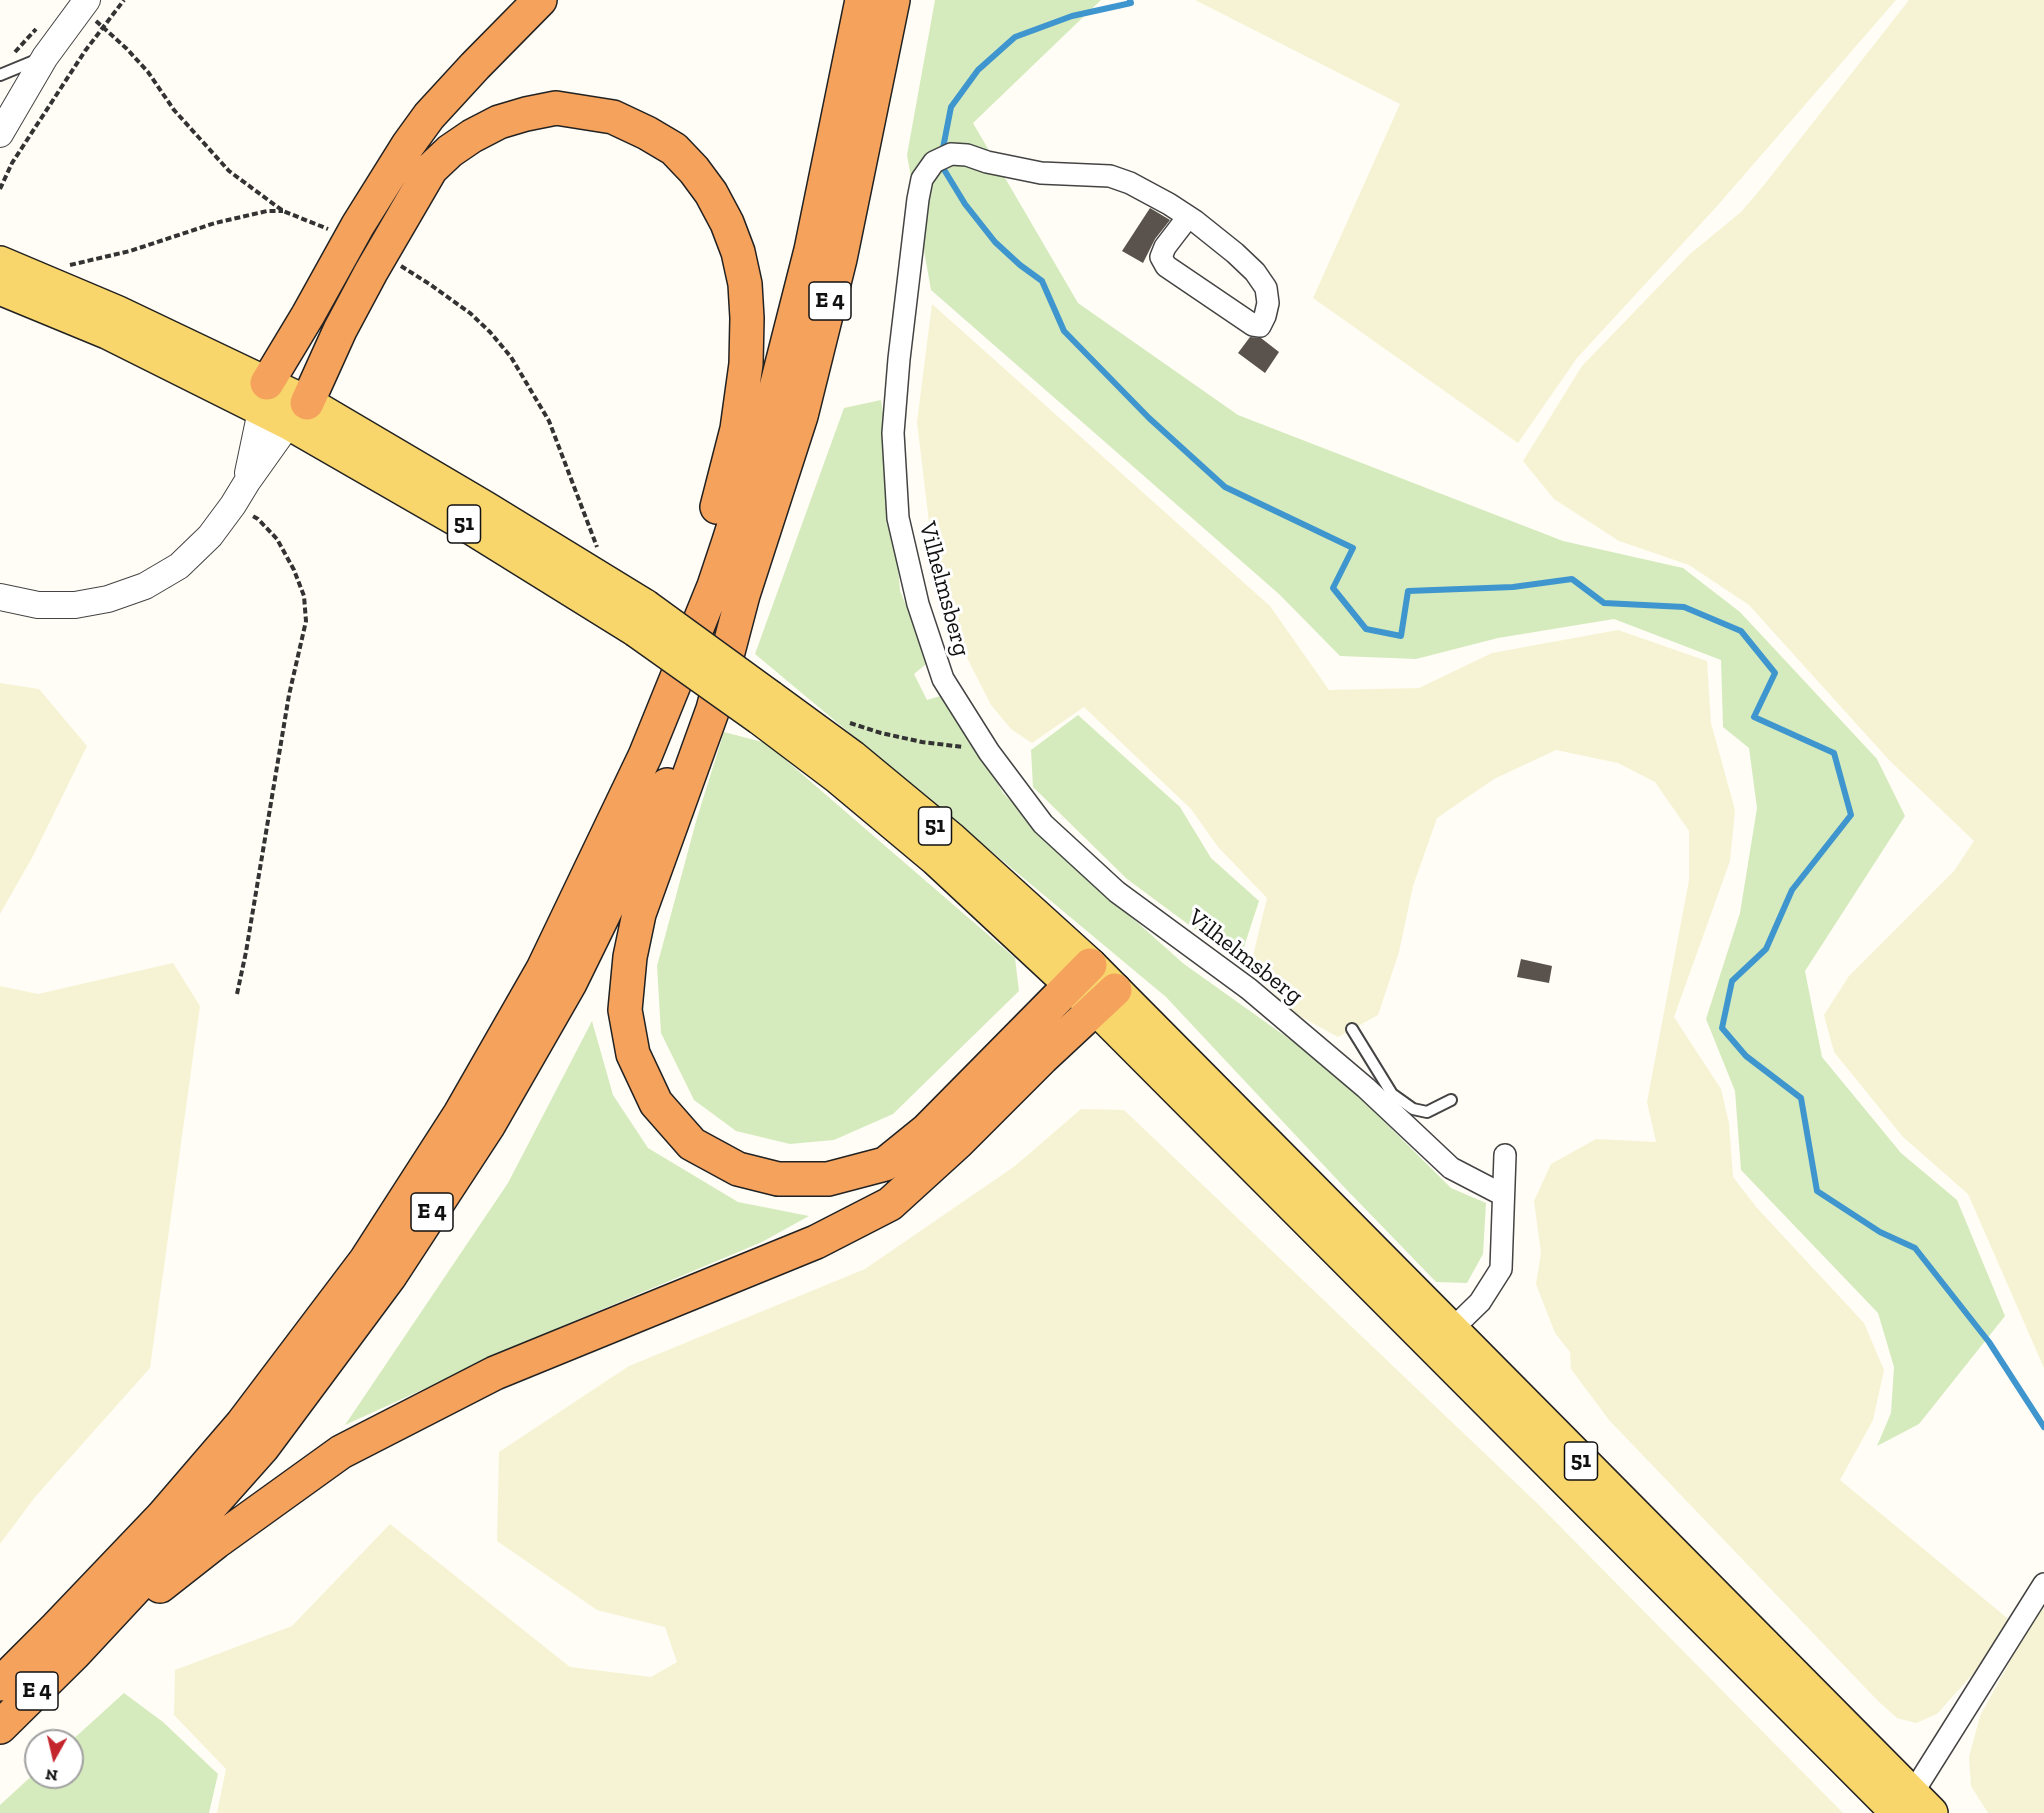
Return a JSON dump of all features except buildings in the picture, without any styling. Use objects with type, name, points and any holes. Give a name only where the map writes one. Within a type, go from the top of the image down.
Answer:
[{"type":"highway","points":[[281,405],[308,315],[358,225],[408,145],[429,116],[467,74],[540,0]]},
{"type":"highway","name":"E 4","points":[[0,1684],[162,1517],[242,1424],[366,1260],[460,1114],[543,969],[645,756],[714,586],[770,411],[810,250],[862,0]]},
{"type":"highway","name":"E 4","points":[[0,1728],[74,1654],[183,1538],[263,1447],[390,1276],[488,1126],[570,983],[662,795],[743,595],[807,394],[840,259],[893,0]]},
{"type":"highway","points":[[281,405],[340,330],[431,169],[450,151],[472,136],[499,122],[556,108],[613,117],[674,149],[711,193],[727,223],[738,252],[745,284],[746,364],[737,429],[725,479],[645,756]]},
{"type":"highway","points":[[743,595],[713,710],[639,914],[630,957],[626,1010],[633,1054],[656,1103],[692,1144],[738,1169],[778,1179],[828,1179],[885,1164],[927,1130],[1081,975]]},
{"type":"highway","points":[[74,1654],[216,1542],[341,1452],[495,1373],[816,1242],[890,1204],[957,1143],[1042,1058],[1106,999]]},
{"type":"main road","name":"51","points":[[12,280],[116,312],[281,405],[485,508],[765,707],[852,757],[951,839],[1081,975],[1911,1808]]},
{"type":"street","points":[[0,134],[45,57],[84,4]]},
{"type":"street","name":"Vilhelmsberg","points":[[1188,217],[1165,247],[1161,257],[1166,267],[1252,325],[1260,326],[1268,303],[1266,288],[1255,272],[1235,253],[1188,217],[1130,183],[1110,176],[1041,173],[987,162],[967,155],[942,158],[922,179],[899,359],[893,433],[898,518],[918,603],[943,679],[986,747],[1043,824],[1117,891],[1249,989],[1366,1088],[1451,1168],[1503,1195]]},
{"type":"street","points":[[0,597],[38,604],[75,605],[108,599],[145,585],[179,566],[210,536],[247,483],[281,405]]},
{"type":"street","points":[[1443,1339],[1480,1302],[1501,1269],[1505,1155]]},
{"type":"street","points":[[1911,1808],[2044,1584]]},
{"type":"lane","points":[[0,75],[45,57]]},
{"type":"lane","points":[[1352,1029],[1392,1094],[1413,1109],[1427,1112],[1451,1100]]},
{"type":"path","points":[[0,189],[12,163],[86,51],[124,0]]},
{"type":"path","points":[[84,4],[148,72],[174,110],[230,171],[283,212],[333,231]]},
{"type":"path","points":[[14,54],[39,24]]},
{"type":"path","points":[[64,265],[73,265],[121,253],[215,224],[267,211],[283,212]]},
{"type":"path","points":[[397,263],[470,313],[512,357],[549,421],[600,552]]},
{"type":"path","points":[[233,505],[258,519],[277,539],[294,570],[304,596],[306,621],[290,694],[237,994]]},
{"type":"path","points":[[840,719],[881,733],[922,742],[986,747]]},
{"type":"shaded area","points":[[1195,0],[1896,0],[1718,205],[1577,358],[1518,443],[1313,298],[1400,104]]},
{"type":"shaded area","points":[[1909,0],[2044,0],[2044,1368],[1968,1194],[1903,1137],[1834,1052],[1824,1015],[1849,976],[1954,871],[1974,841],[1889,760],[1749,605],[1689,565],[1619,541],[1554,499],[1523,461],[1582,366],[1690,254],[1741,212]]},
{"type":"shaded area","points":[[932,304],[1270,606],[1329,690],[1419,688],[1492,653],[1618,630],[1707,661],[1711,723],[1735,810],[1730,861],[1674,1017],[1721,1089],[1729,1123],[1733,1177],[1757,1208],[1864,1323],[1884,1370],[1873,1420],[1840,1480],[2012,1622],[1979,1667],[1937,1714],[1916,1723],[1897,1718],[1878,1701],[1609,1420],[1571,1369],[1570,1352],[1555,1333],[1536,1284],[1541,1253],[1534,1201],[1551,1164],[1596,1139],[1656,1142],[1647,1102],[1689,880],[1689,831],[1655,782],[1618,763],[1556,750],[1494,779],[1437,818],[1413,886],[1399,952],[1378,1015],[1338,1037],[1294,1013],[1261,980],[1252,960],[1267,898],[1218,847],[1191,809],[1084,707],[1032,743],[1011,729],[991,705],[956,636],[935,573],[917,422]]},
{"type":"shaded area","points":[[0,683],[39,689],[87,746],[33,856],[0,914]]},
{"type":"shaded area","points":[[173,963],[200,1006],[150,1368],[35,1497],[0,1544],[0,986],[38,994]]},
{"type":"shaded area","points":[[1081,1109],[1124,1110],[1539,1505],[1843,1813],[217,1813],[226,1769],[174,1715],[175,1670],[292,1626],[390,1524],[570,1667],[651,1677],[677,1662],[665,1627],[597,1610],[497,1541],[499,1452],[629,1366],[865,1269],[1015,1166]]},
{"type":"shaded area","points":[[2044,1599],[2044,1813],[1988,1813],[1971,1786],[1969,1757],[1980,1716]]},
{"type":"green space","points":[[935,0],[1101,0],[973,123],[1078,303],[1238,415],[1563,541],[1683,568],[1740,612],[1877,759],[1905,816],[1805,971],[1822,1057],[1901,1153],[1957,1200],[2005,1316],[1919,1424],[1877,1446],[1891,1413],[1894,1367],[1878,1313],[1741,1170],[1735,1091],[1706,1019],[1740,913],[1757,808],[1749,748],[1723,727],[1721,660],[1614,619],[1498,638],[1416,659],[1340,656],[1279,594],[931,290],[907,155]]},
{"type":"green space","points":[[881,400],[890,459],[900,591],[930,661],[914,674],[927,700],[947,694],[1003,793],[1075,867],[1184,964],[1330,1068],[1451,1188],[1486,1203],[1483,1254],[1467,1283],[1436,1282],[1166,997],[755,654],[844,408]]},
{"type":"green space","points":[[1078,715],[1180,807],[1211,858],[1259,901],[1239,962],[1127,879],[1033,787],[1031,750]]},
{"type":"green space","points":[[724,732],[766,743],[1015,958],[1019,991],[893,1114],[834,1140],[790,1144],[736,1131],[694,1100],[661,1033],[657,966],[697,818]]},
{"type":"green space","points":[[592,1021],[613,1095],[648,1148],[738,1202],[809,1216],[762,1242],[560,1327],[345,1425],[508,1183]]},
{"type":"green space","points":[[124,1693],[163,1722],[218,1774],[209,1813],[0,1813],[0,1805],[24,1783],[24,1789],[84,1789],[84,1729]]},
{"type":"waterway","points":[[942,153],[951,107],[978,70],[1015,37],[1072,16],[1131,3],[1130,0]]},
{"type":"waterway","points":[[940,163],[965,204],[995,242],[1042,281],[1064,331],[1149,418],[1225,487],[1353,548],[1333,588],[1366,629],[1401,636],[1408,591],[1513,587],[1572,579],[1604,603],[1684,607],[1741,631],[1775,673],[1754,717],[1834,753],[1851,815],[1792,890],[1766,949],[1732,981],[1722,1028],[1746,1056],[1801,1098],[1817,1191],[1880,1232],[1915,1248],[1989,1342],[2044,1427]]}]
